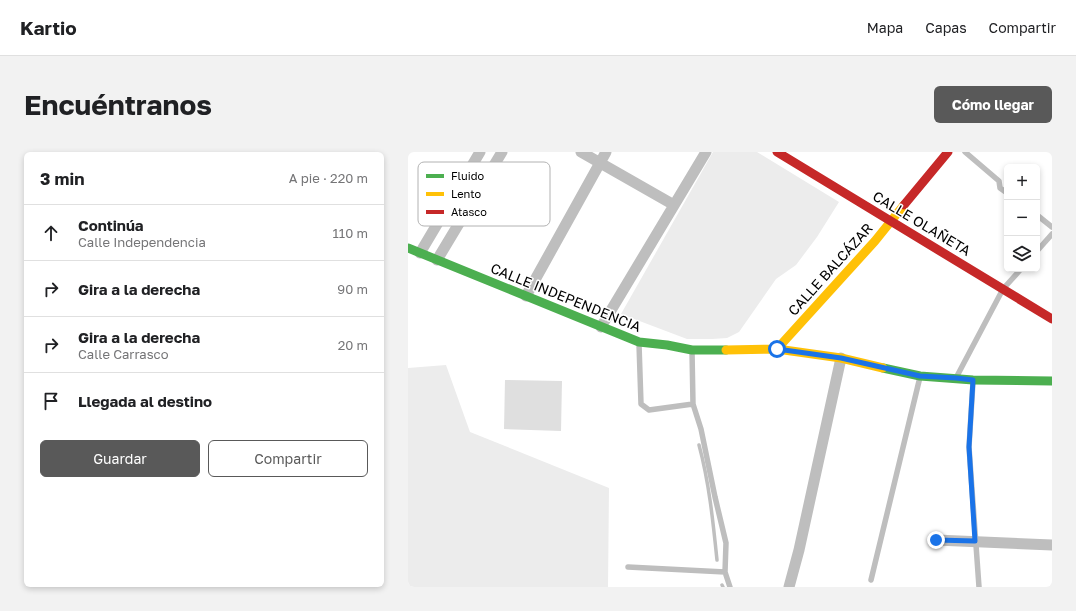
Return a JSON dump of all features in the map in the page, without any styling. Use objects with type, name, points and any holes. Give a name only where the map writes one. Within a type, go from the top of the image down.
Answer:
[{"type":"street","points":[[474,162],[480,152]]},
{"type":"street","points":[[496,162],[502,152]]},
{"type":"street","points":[[581,152],[674,205]]},
{"type":"street","points":[[526,296],[606,152]]},
{"type":"street","points":[[601,327],[706,152]]},
{"type":"street","name":"CALLE OLAÑETA","points":[[777,152],[1052,319]]},
{"type":"street","name":"CALLE BALCÁZAR","points":[[777,349],[892,222],[948,152]]},
{"type":"street","points":[[420,253],[436,226]]},
{"type":"street","points":[[437,260],[457,226]]},
{"type":"street","name":"CALLE INDEPENDENCIA","points":[[408,248],[639,342],[692,350],[777,349],[841,358],[920,376],[973,380],[1052,381]]},
{"type":"street","points":[[789,587],[799,550],[841,358]]},
{"type":"street","points":[[936,540],[1052,545]]},
{"type":"lane","points":[[965,152],[999,181],[1000,188],[1004,190]]},
{"type":"lane","points":[[1040,217],[1052,227]]},
{"type":"lane","points":[[1040,248],[1052,234]]},
{"type":"lane","points":[[956,378],[1003,289],[1018,272]]},
{"type":"lane","points":[[639,342],[641,404],[649,410],[693,404]]},
{"type":"lane","points":[[692,350],[693,404],[701,429],[726,543],[725,572],[730,587]]},
{"type":"lane","points":[[871,580],[920,376]]},
{"type":"lane","points":[[973,380],[969,447],[979,587]]},
{"type":"lane","points":[[628,567],[725,572]]},
{"type":"shaded area","points":[[713,152],[757,152],[839,202],[817,237],[796,265],[776,279],[739,332],[727,338],[687,339],[621,314]]},
{"type":"shaded area","points":[[446,365],[470,432],[609,488],[608,587],[408,587],[408,368]]},
{"type":"building","points":[[505,380],[562,381],[561,431],[504,429]]},
{"type":"waterway","points":[[699,445],[708,487],[717,560]]},
{"type":"traffic: fast","points":[[408,248],[639,342],[667,345],[692,350],[726,350]]},
{"type":"traffic: fast","points":[[883,368],[920,376],[973,380],[1052,381]]},
{"type":"traffic: slow","points":[[777,349],[875,241],[904,205]]},
{"type":"traffic: slow","points":[[726,350],[777,349],[841,358],[883,368]]},
{"type":"traffic: jam","points":[[777,152],[1052,319]]},
{"type":"traffic: jam","points":[[904,205],[948,152]]},
{"type":"route","points":[[777,349],[841,358],[920,376],[973,380],[969,447],[975,541],[936,540]]}]
